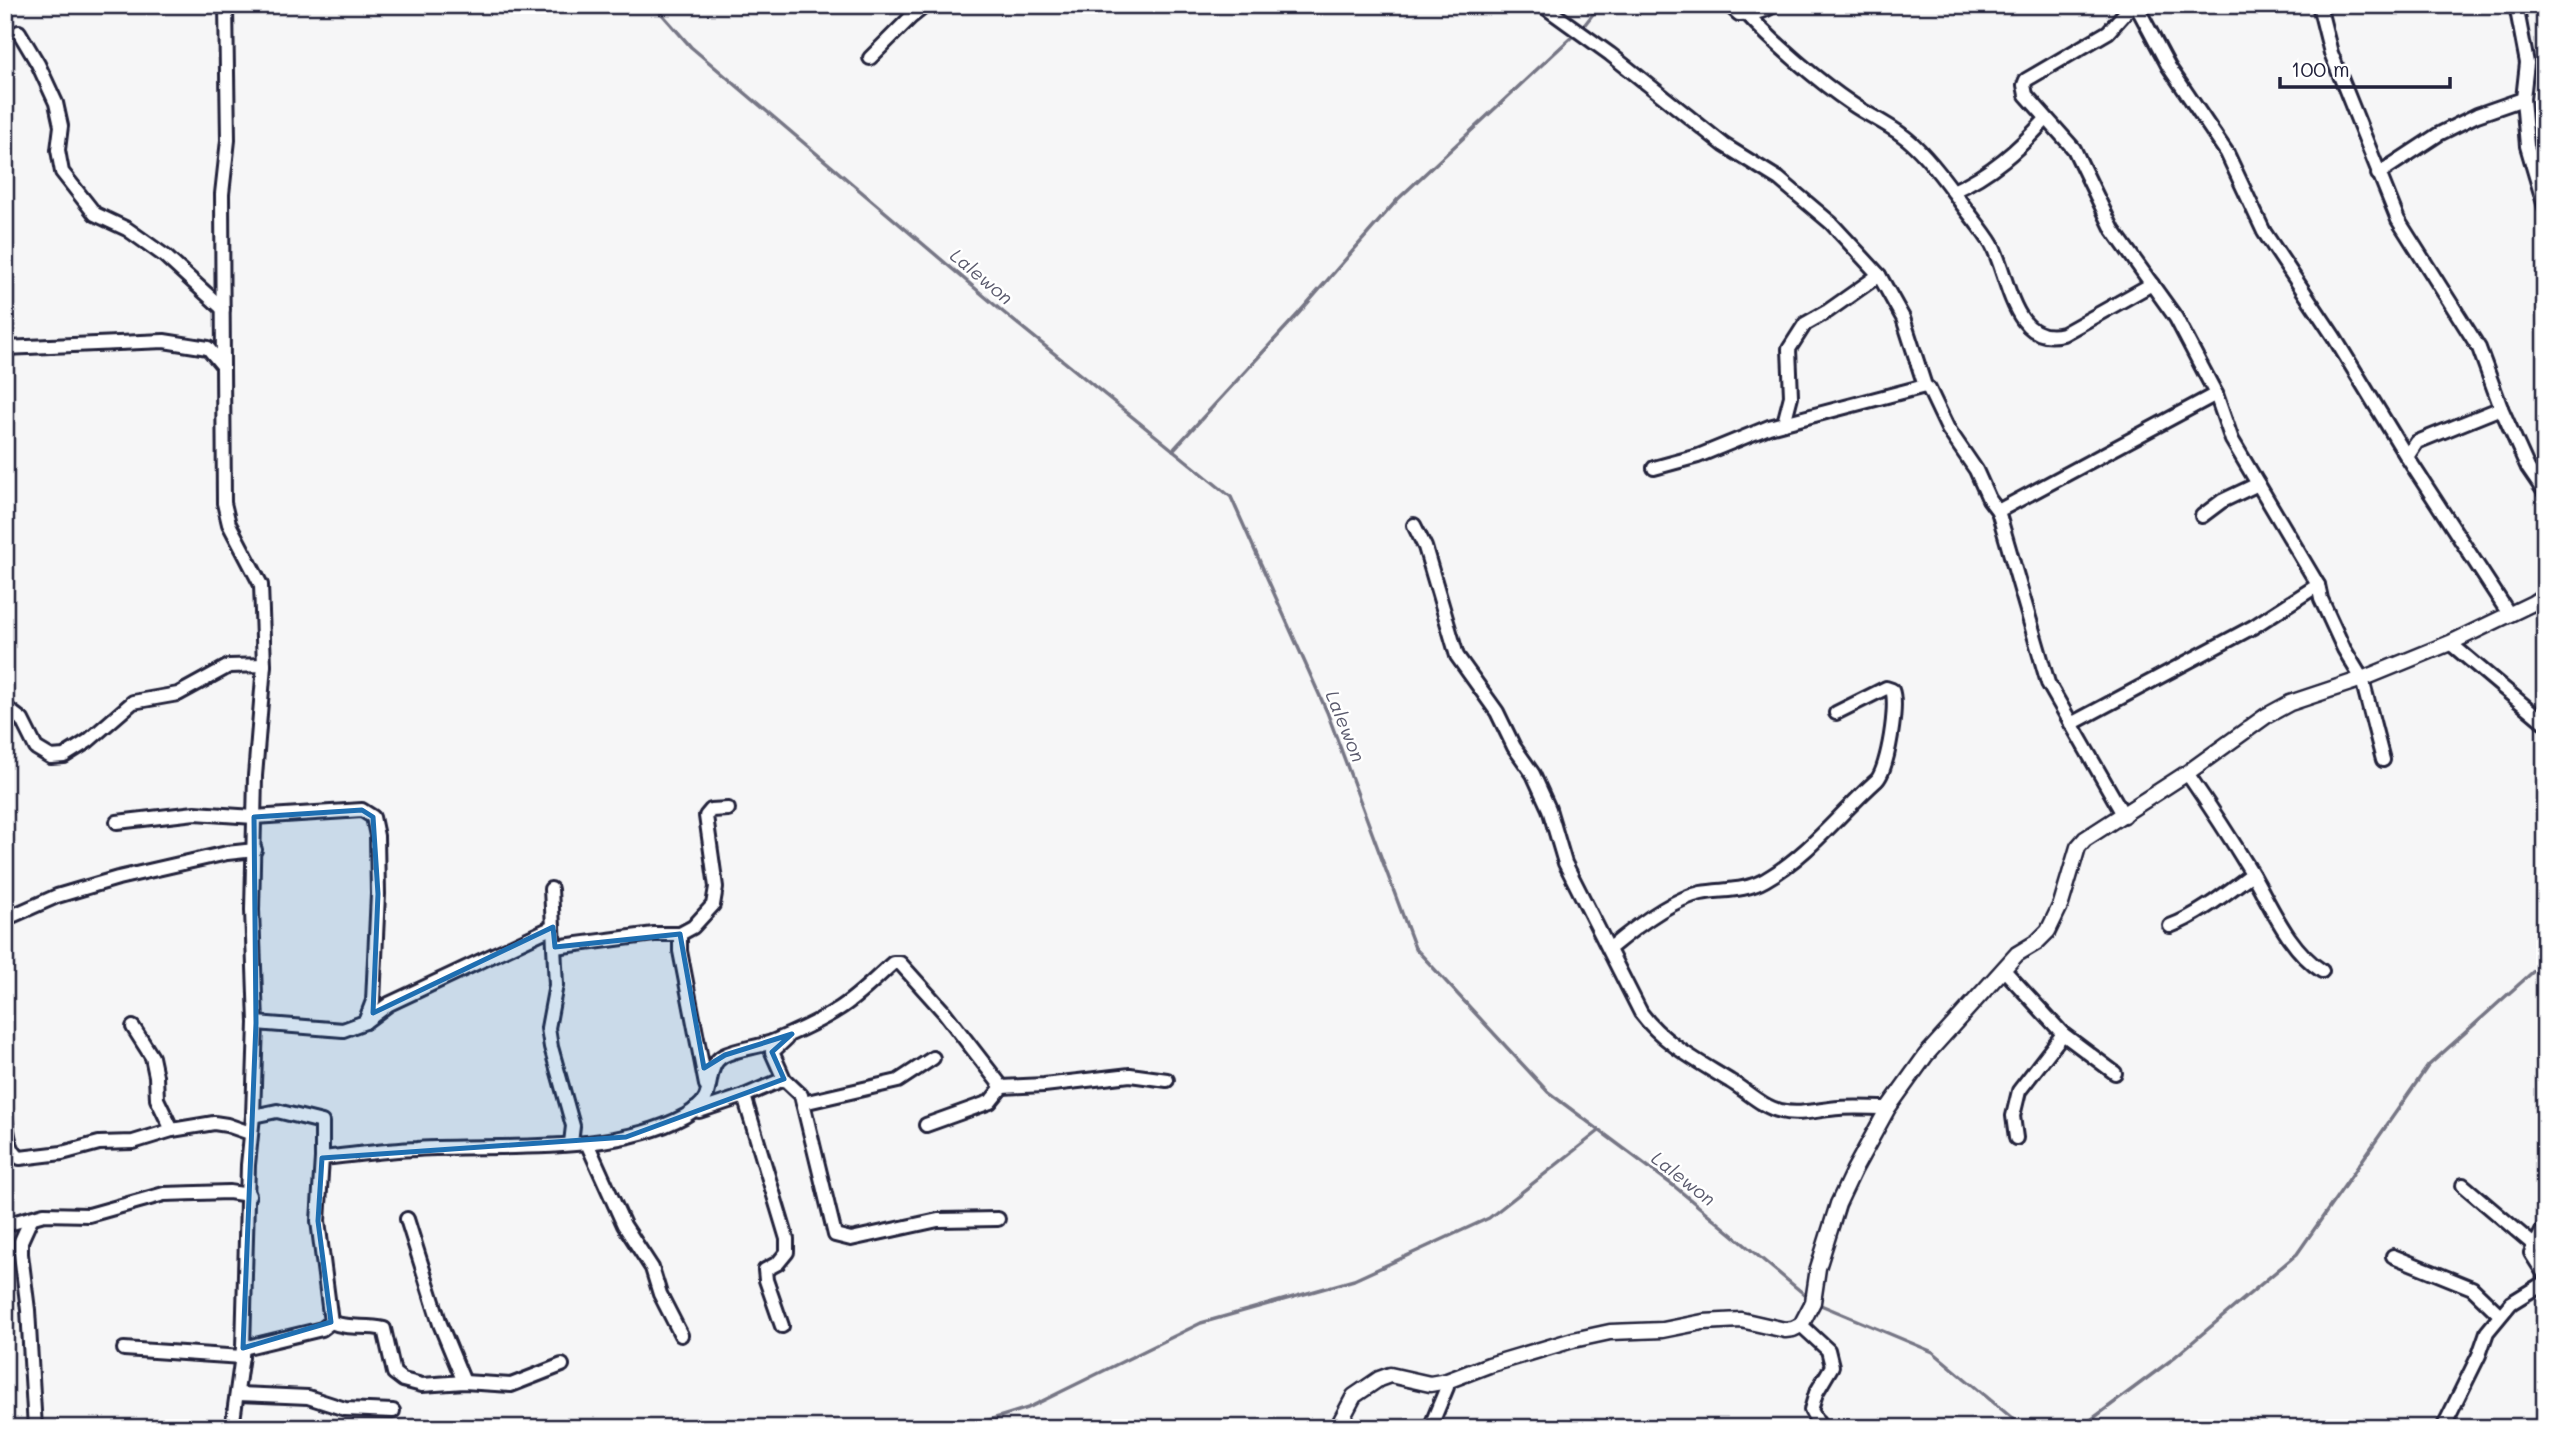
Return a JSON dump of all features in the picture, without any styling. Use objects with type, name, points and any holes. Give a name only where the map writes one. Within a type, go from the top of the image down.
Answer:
[{"type":"street","points":[[226,5],[228,140],[222,194],[224,503],[229,524],[261,585],[264,665],[254,817],[252,911],[256,1023],[253,1116],[250,1133],[242,1353],[232,1428]]},
{"type":"street","points":[[870,58],[926,5]]},
{"type":"street","points":[[1542,5],[1610,54],[1724,145],[1779,179],[1831,223],[1879,275],[1903,318],[1925,386],[1998,511],[2048,683],[2089,750],[2124,816]]},
{"type":"street","points":[[1728,5],[1739,14],[1747,15],[1758,14],[1774,5]]},
{"type":"street","points":[[2383,760],[2362,679],[2344,649],[2318,585],[2232,440],[2216,394],[2189,340],[2113,230],[2074,149],[2025,95],[2026,80],[2108,32],[2134,5],[2169,68],[2227,153],[2264,232],[2334,337],[2407,457],[2509,614]]},
{"type":"street","points":[[2319,5],[2331,53],[2398,220],[2479,348],[2501,408],[2528,468],[2545,493]]},
{"type":"street","points":[[2516,5],[2527,63],[2523,99],[2527,146],[2545,207]]},
{"type":"street","points":[[1747,15],[1850,103],[1903,135],[1953,191],[1991,244],[2016,307],[2034,332],[2048,337],[2063,334],[2152,284]]},
{"type":"street","points":[[19,32],[56,103],[61,126],[58,150],[62,172],[95,214],[127,229],[165,256],[223,309]]},
{"type":"street","points":[[2378,174],[2439,134],[2477,115],[2523,99]]},
{"type":"street","points":[[1953,191],[1975,181],[2006,158],[2046,119]]},
{"type":"street","points":[[1784,423],[1791,396],[1789,349],[1805,324],[1879,275]]},
{"type":"street","points":[[5,348],[164,341],[208,348],[223,366]]},
{"type":"street","points":[[1654,468],[1698,456],[1784,423],[1925,386]]},
{"type":"street","points":[[1998,511],[2216,394]]},
{"type":"street","points":[[2407,457],[2417,442],[2501,408]]},
{"type":"street","points":[[2202,516],[2222,501],[2258,484]]},
{"type":"street","points":[[1414,525],[1425,547],[1457,656],[1497,712],[1514,747],[1533,774],[1549,809],[1565,863],[1641,1013],[1650,1025],[1680,1051],[1768,1107],[1791,1113],[1841,1108],[1888,1108]]},
{"type":"street","points":[[2071,724],[2253,627],[2318,585]]},
{"type":"street","points":[[1337,1428],[1354,1396],[1379,1378],[1390,1375],[1430,1384],[1447,1381],[1564,1342],[1610,1332],[1662,1331],[1703,1322],[1741,1320],[1785,1329],[1801,1325],[1813,1302],[1818,1268],[1838,1204],[1888,1108],[1926,1055],[2017,954],[2037,942],[2048,931],[2061,904],[2078,847],[2095,832],[2124,816],[2266,716],[2290,703],[2362,679],[2449,643],[2545,595]]},
{"type":"street","points":[[2449,643],[2545,723]]},
{"type":"street","points":[[5,707],[22,720],[36,748],[51,757],[64,755],[88,741],[133,702],[178,694],[229,666],[264,665]]},
{"type":"street","points":[[1609,949],[1648,920],[1690,897],[1747,888],[1767,879],[1821,836],[1877,779],[1884,769],[1893,727],[1895,697],[1892,690],[1886,688],[1836,713]]},
{"type":"street","points":[[2188,773],[2222,824],[2286,933],[2307,962],[2322,971]]},
{"type":"street","points":[[117,822],[195,813],[254,817],[362,810],[373,817],[377,836],[379,894],[373,1001],[365,1022]]},
{"type":"street","points":[[555,947],[654,934],[680,934],[693,927],[713,905],[716,887],[706,816],[711,810],[728,810]]},
{"type":"street","points":[[5,919],[57,896],[118,878],[227,853],[255,850]]},
{"type":"street","points":[[2170,926],[2190,919],[2201,908],[2252,874]]},
{"type":"street","points":[[551,889],[556,985],[548,1028],[573,1126],[571,1143]]},
{"type":"street","points":[[256,1023],[343,1030],[365,1022],[389,1004],[553,927]]},
{"type":"street","points":[[680,934],[680,951],[707,1093]]},
{"type":"street","points":[[322,1158],[415,1149],[587,1143],[626,1137],[658,1127],[695,1109],[704,1101],[718,1059],[792,1034],[843,1007],[893,963],[900,963],[944,1012],[1002,1087]]},
{"type":"street","points":[[2004,970],[2063,1034],[2115,1073]]},
{"type":"street","points":[[133,1027],[152,1057],[158,1099],[172,1130]]},
{"type":"street","points":[[792,1034],[772,1052],[784,1079],[801,1095],[835,1235],[850,1239],[938,1220],[998,1219]]},
{"type":"street","points":[[2016,1139],[2013,1116],[2019,1091],[2063,1034]]},
{"type":"street","points":[[803,1103],[898,1081],[933,1058]]},
{"type":"street","points":[[926,1125],[990,1102],[1002,1087],[1044,1086],[1130,1075],[1167,1080]]},
{"type":"street","points":[[695,1109],[699,1111],[744,1097],[784,1079]]},
{"type":"street","points":[[744,1097],[787,1239],[788,1252],[778,1263],[765,1270],[782,1326]]},
{"type":"street","points":[[253,1116],[277,1111],[322,1122],[318,1221],[331,1322]]},
{"type":"street","points":[[5,1119],[12,1148],[20,1158],[62,1153],[99,1143],[133,1142],[172,1130],[220,1123],[250,1133]]},
{"type":"street","points":[[587,1143],[624,1224],[652,1268],[660,1294],[681,1335]]},
{"type":"street","points":[[2463,1185],[2535,1246]]},
{"type":"street","points":[[5,1224],[44,1214],[89,1215],[164,1194],[229,1192],[249,1195]]},
{"type":"street","points":[[31,1219],[21,1241],[21,1254],[35,1428]]},
{"type":"street","points":[[407,1219],[440,1324],[464,1382]]},
{"type":"street","points":[[2545,1226],[2530,1253],[2545,1275]]},
{"type":"street","points":[[2393,1256],[2472,1288],[2500,1315]]},
{"type":"street","points":[[2443,1428],[2479,1355],[2487,1332],[2511,1303],[2545,1282]]},
{"type":"street","points":[[124,1349],[242,1353],[322,1329],[331,1322]]},
{"type":"street","points":[[331,1322],[344,1328],[384,1329],[394,1373],[403,1380],[422,1385],[464,1382],[511,1384],[562,1365]]},
{"type":"street","points":[[1801,1325],[1828,1350],[1832,1366],[1816,1394],[1811,1410],[1823,1428]]},
{"type":"street","points":[[1430,1428],[1447,1381]]},
{"type":"street","points":[[238,1394],[308,1397],[345,1409],[393,1411]]},
{"type":"highlighted area","points":[[362,810],[373,817],[378,894],[373,1013],[553,927],[555,947],[680,934],[704,1068],[725,1055],[792,1034],[772,1052],[784,1079],[626,1137],[322,1158],[318,1221],[331,1322],[243,1348],[256,1023],[254,817]]},
{"type":"waterway","name":"Lalewon","points":[[654,5],[691,47],[1003,312],[1231,497],[1327,712],[1415,948],[1548,1092],[1674,1186],[1810,1299]]},
{"type":"waterway","points":[[1582,28],[1600,5]]},
{"type":"waterway","points":[[1173,450],[1298,314],[1398,199],[1576,33]]},
{"type":"waterway","points":[[2080,1428],[2170,1361],[2297,1254],[2428,1066],[2545,961]]},
{"type":"waterway","points":[[963,1428],[1028,1408],[1201,1323],[1354,1280],[1489,1218],[1599,1131]]},
{"type":"waterway","name":"Lalewon","points":[[1816,1303],[1933,1352],[2024,1428]]}]
